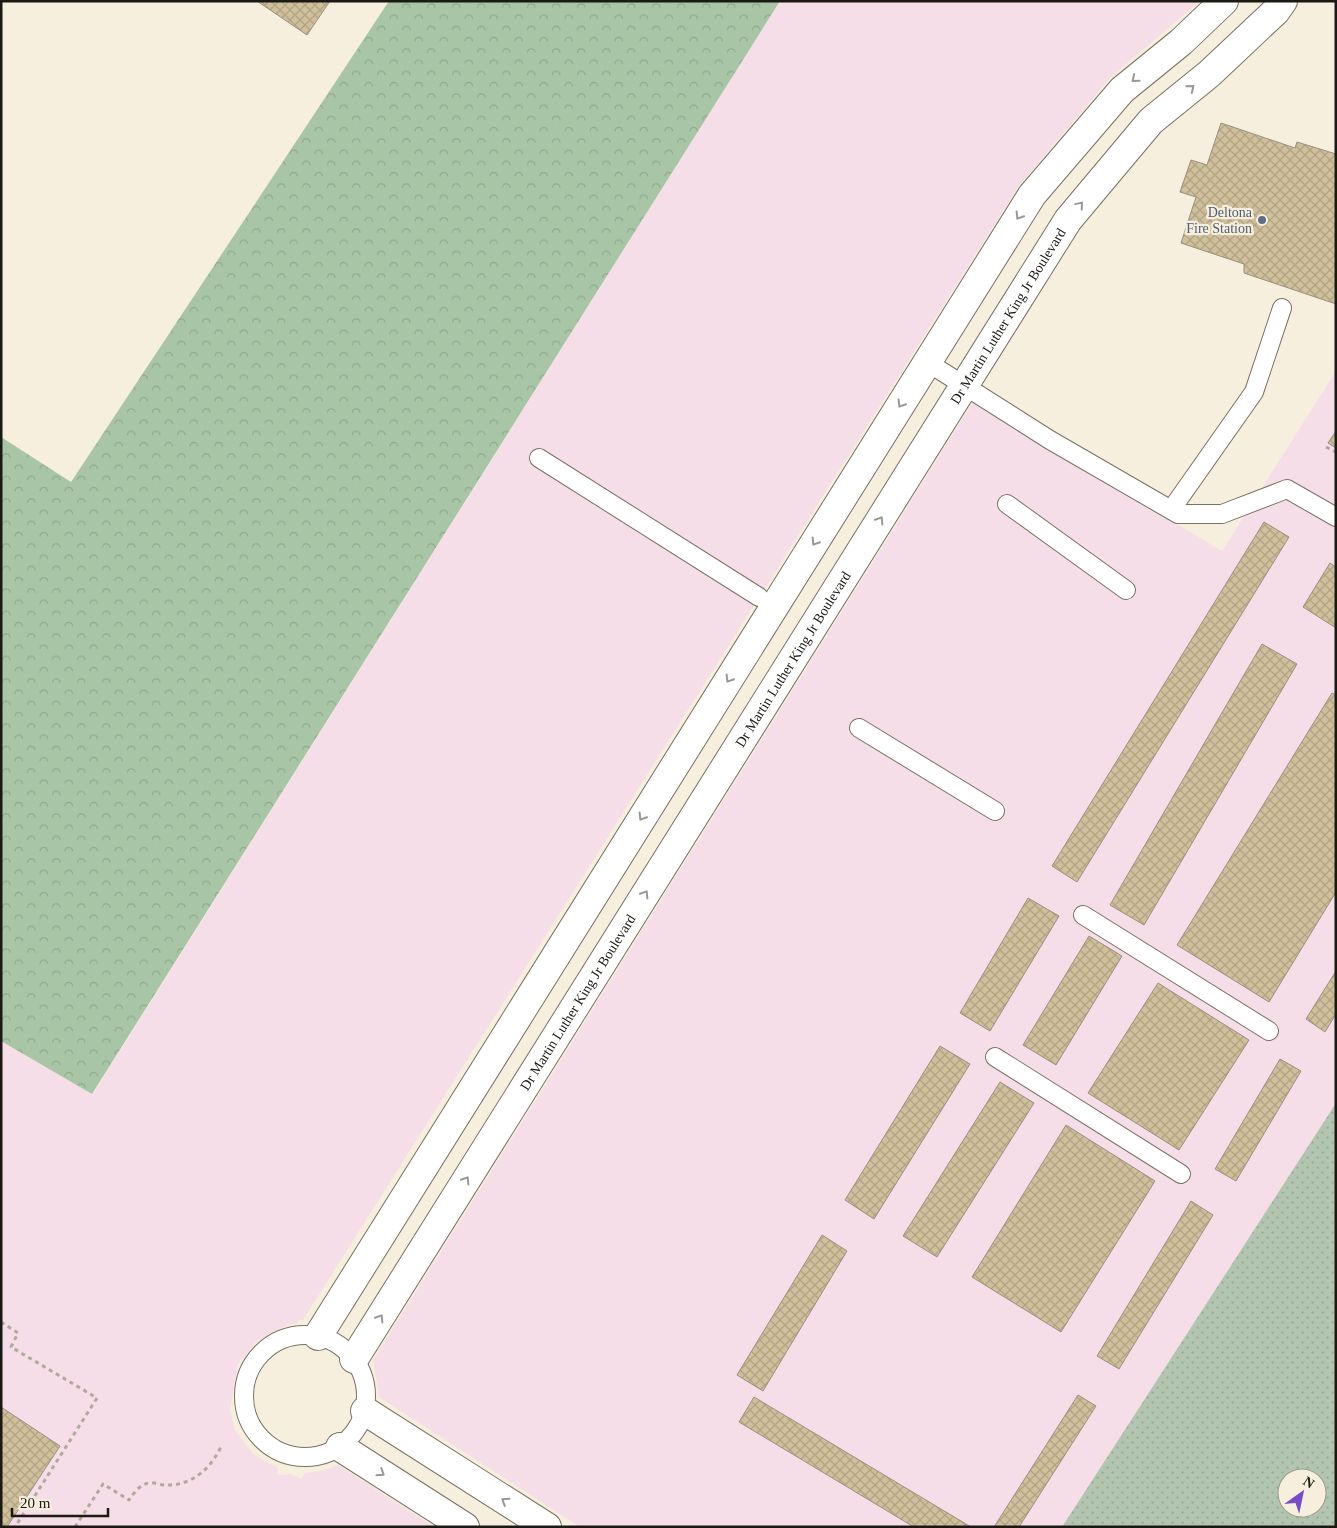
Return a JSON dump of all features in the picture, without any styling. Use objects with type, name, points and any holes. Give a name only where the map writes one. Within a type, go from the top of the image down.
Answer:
[{"type":"street","points":[[318,1336],[1032,195],[1122,90],[1181,42],[1224,1]]},
{"type":"street","name":"Dr Martin Luther King Jr Boulevard","points":[[354,1359],[1068,220],[1151,120],[1209,74],[1276,11],[1283,1]]},
{"type":"street","points":[[592,897],[629,920]]},
{"type":"street","points":[[365,1411],[546,1527]]},
{"type":"street","points":[[340,1447],[465,1527]]},
{"type":"lane","points":[[1171,510],[1254,392],[1282,308]]},
{"type":"lane","points":[[927,362],[963,387],[1178,514],[1222,514],[1287,490],[1336,517]]},
{"type":"lane","points":[[539,458],[759,597]]},
{"type":"lane","points":[[1007,504],[1126,590]]},
{"type":"lane","points":[[859,728],[995,811]]},
{"type":"lane","points":[[1083,915],[1269,1031]]},
{"type":"lane","points":[[995,1057],[1181,1174]]},
{"type":"lane","points":[[301,1335],[318,1336],[332,1341],[354,1359],[365,1384],[365,1411],[351,1437],[340,1447],[312,1457],[284,1453],[270,1446],[259,1436],[252,1426],[245,1406],[244,1388],[250,1371],[258,1357],[270,1346],[285,1338],[301,1335]]},
{"type":"path","points":[[1326,447],[1336,452]]},
{"type":"path","points":[[1,1322],[18,1333],[10,1347],[97,1398],[15,1527]]},
{"type":"path","points":[[75,1527],[103,1484],[129,1500],[137,1489],[149,1482],[165,1485],[184,1484],[195,1478],[214,1462],[222,1445]]},
{"type":"shaded area","points":[[780,1],[1200,1],[1110,78],[1018,187],[303,1320],[287,1325],[256,1342],[238,1364],[230,1409],[235,1430],[253,1454],[278,1468],[277,1475],[290,1474],[302,1479],[305,1473],[322,1471],[338,1465],[434,1527],[1,1527],[1,1041],[93,1094]]},
{"type":"shaded area","points":[[1336,371],[1336,1103],[1062,1527],[580,1527],[379,1397],[373,1360],[973,402],[1222,551]]},
{"type":"green space","points":[[389,1],[780,1],[92,1094],[1,1041],[1,437],[71,482]]},
{"type":"green space","points":[[1336,1103],[1336,1527],[1062,1527]]},
{"type":"building","points":[[257,1],[330,1],[307,35]]},
{"type":"building","name":"Deltona Fire Station","points":[[1221,123],[1295,148],[1297,142],[1336,154],[1336,304],[1244,273],[1244,264],[1181,243],[1196,197],[1180,192],[1191,160],[1207,165]]},
{"type":"building","points":[[1336,431],[1336,448],[1328,443]]},
{"type":"building","points":[[1264,522],[1289,537],[1077,882],[1052,866]]},
{"type":"building","points":[[1330,563],[1336,567],[1336,628],[1303,607]]},
{"type":"building","points":[[1262,644],[1297,664],[1144,925],[1110,905]]},
{"type":"building","points":[[1332,693],[1336,695],[1336,892],[1269,1002],[1177,945]]},
{"type":"building","points":[[1028,898],[1059,916],[990,1031],[960,1013]]},
{"type":"building","points":[[1089,936],[1122,956],[1056,1065],[1023,1045]]},
{"type":"building","points":[[1336,971],[1336,1014],[1325,1032],[1306,1019]]},
{"type":"building","points":[[1158,983],[1249,1040],[1179,1150],[1088,1093]]},
{"type":"building","points":[[940,1046],[970,1064],[874,1219],[845,1200]]},
{"type":"building","points":[[1280,1059],[1301,1071],[1236,1181],[1215,1169]]},
{"type":"building","points":[[1000,1082],[1034,1103],[937,1257],[903,1236]]},
{"type":"building","points":[[1066,1125],[1155,1181],[1061,1332],[972,1277]]},
{"type":"building","points":[[1191,1201],[1213,1215],[1119,1369],[1097,1356]]},
{"type":"building","points":[[822,1235],[847,1251],[763,1391],[737,1375]]},
{"type":"building","points":[[1078,1395],[1096,1406],[1019,1527],[994,1527]]},
{"type":"building","points":[[754,1397],[971,1527],[914,1527],[739,1422]]},
{"type":"building","points":[[1,1407],[60,1446],[7,1527],[1,1527]]},
{"type":"place","name":"Deltona Fire Station","points":[[1262,220]]}]
